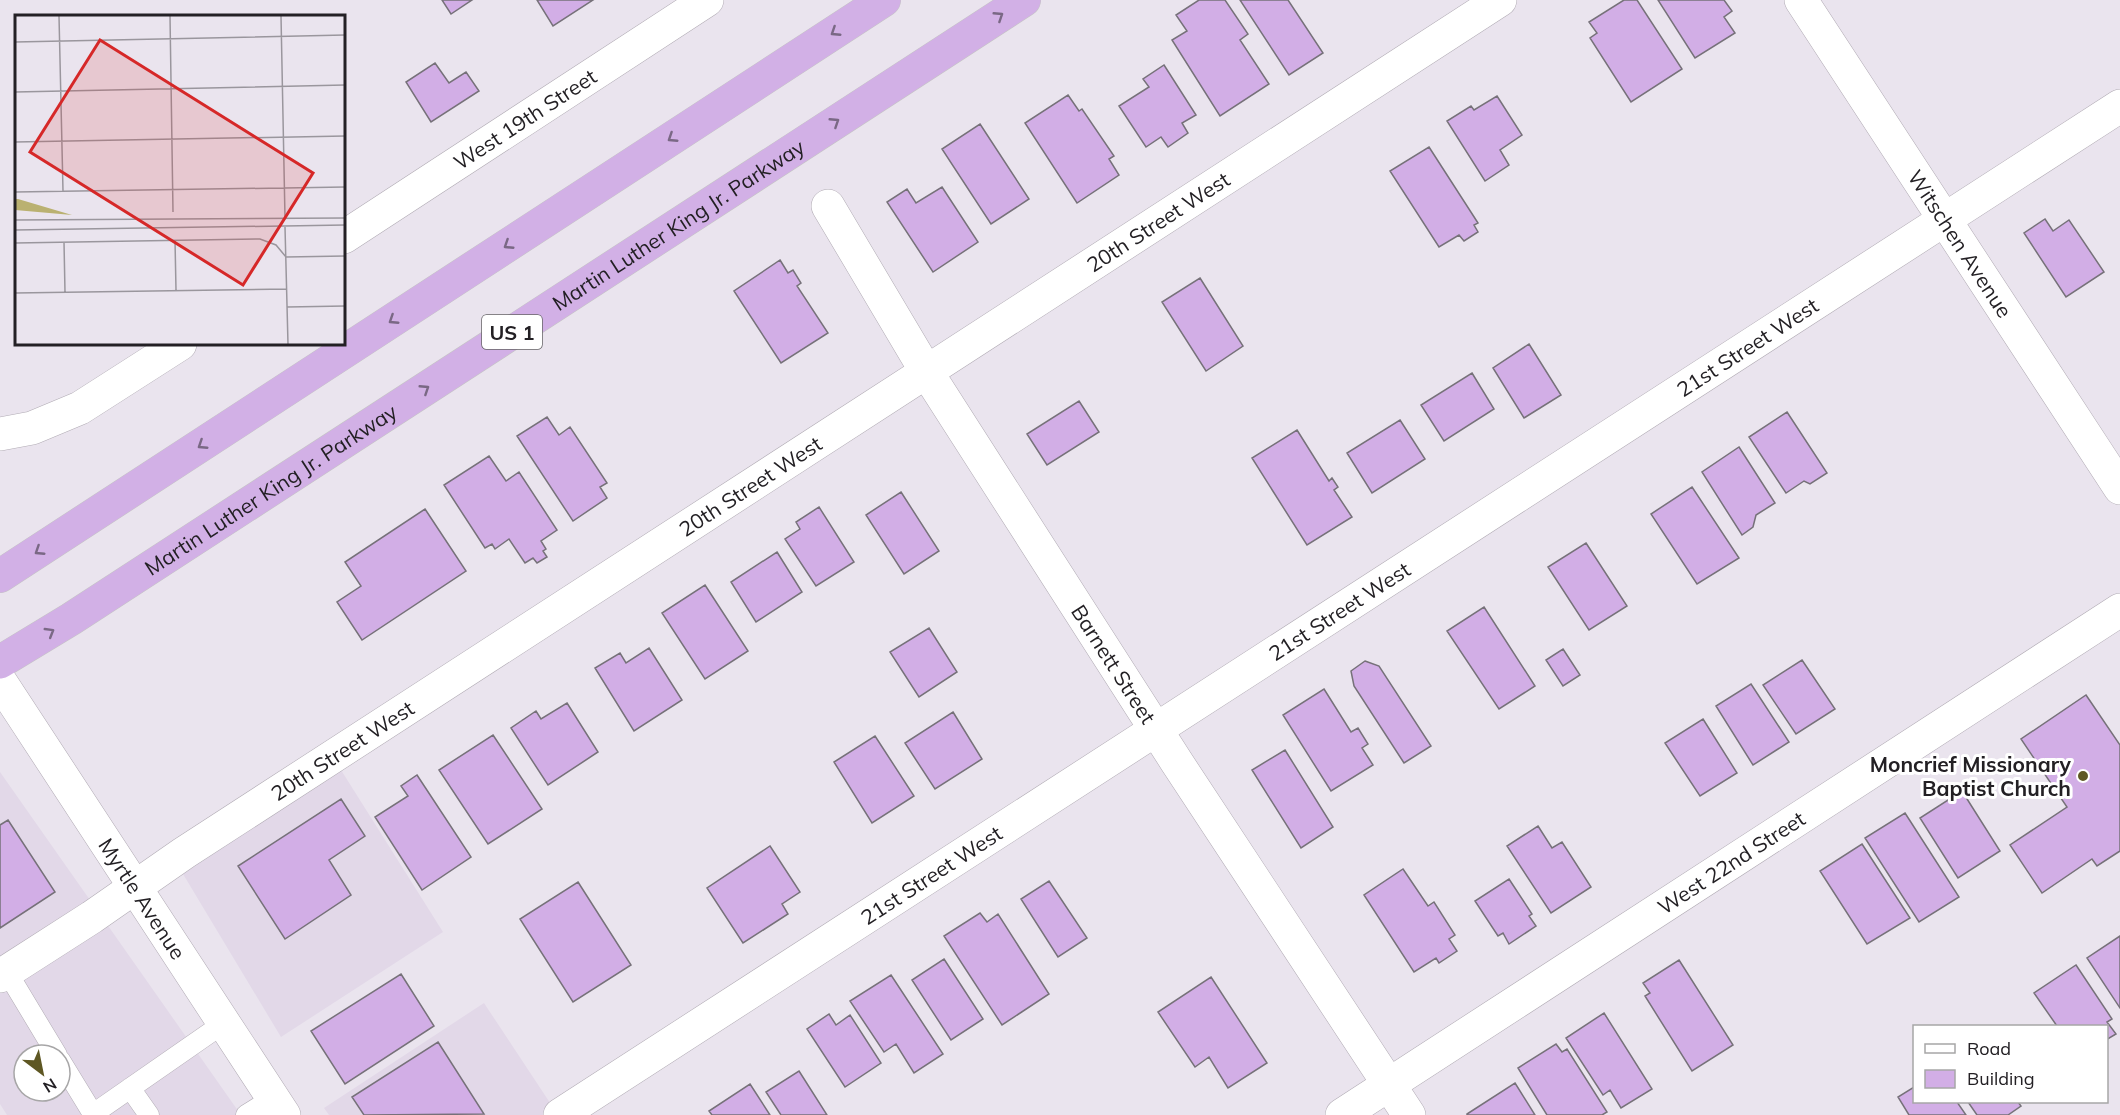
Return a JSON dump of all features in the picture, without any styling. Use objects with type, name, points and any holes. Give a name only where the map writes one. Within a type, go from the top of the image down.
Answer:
[{"type":"highway","points":[[0,576],[884,0]]},
{"type":"highway","name":"Martin Luther King Jr. Parkway","points":[[0,662],[71,619],[1024,0]]},
{"type":"street","name":"20th Street West","points":[[3,974],[92,917],[134,886],[1500,0]]},
{"type":"street","name":"Witschen Avenue","points":[[1801,0],[2120,488]]},
{"type":"street","name":"West 19th Street","points":[[345,236],[690,4]]},
{"type":"street","name":"21st Street West","points":[[560,1115],[2120,106]]},
{"type":"street","name":"Barnett Street","points":[[828,206],[926,371],[1156,730],[1409,1115]]},
{"type":"street","points":[[0,434],[32,428],[80,408],[178,345]]},
{"type":"street","name":"West 22nd Street","points":[[1342,1115],[2120,610]]},
{"type":"street","name":"Myrtle Avenue","points":[[0,681],[279,1106]]},
{"type":"lane","points":[[3,974],[49,1043]]},
{"type":"lane","points":[[72,1080],[93,1114],[224,1023]]},
{"type":"lane","points":[[130,1088],[148,1115]]},
{"type":"lane","points":[[246,1115],[279,1106]]},
{"type":"shaded area","points":[[341,770],[443,932],[281,1037],[183,874]]},
{"type":"shaded area","points":[[0,772],[241,1115],[7,1115],[0,1104]]},
{"type":"shaded area","points":[[484,1003],[558,1115],[329,1115],[324,1108]]},
{"type":"building","points":[[442,0],[472,0],[451,14]]},
{"type":"building","points":[[537,0],[593,0],[553,26]]},
{"type":"building","points":[[1199,0],[1225,0],[1248,34],[1240,40],[1269,84],[1220,116],[1172,40],[1187,31],[1176,15]]},
{"type":"building","points":[[1240,0],[1288,0],[1323,53],[1289,75]]},
{"type":"building","points":[[1624,0],[1637,0],[1682,69],[1631,102],[1590,38],[1597,33],[1589,22]]},
{"type":"building","points":[[1658,0],[1724,0],[1732,11],[1724,17],[1735,33],[1695,58]]},
{"type":"building","points":[[435,63],[449,83],[466,72],[479,91],[431,122],[406,82]]},
{"type":"building","points":[[1164,65],[1196,115],[1182,123],[1188,133],[1168,147],[1161,137],[1146,147],[1119,106],[1149,87],[1143,79]]},
{"type":"building","points":[[1068,95],[1079,111],[1082,109],[1114,156],[1109,159],[1119,175],[1077,203],[1025,123]]},
{"type":"building","points":[[1497,96],[1522,135],[1500,150],[1509,165],[1485,181],[1447,121],[1471,106],[1474,110]]},
{"type":"building","points":[[980,124],[1029,199],[991,224],[942,149]]},
{"type":"building","points":[[1429,147],[1478,223],[1474,225],[1478,232],[1464,241],[1459,235],[1439,247],[1390,171]]},
{"type":"building","points":[[942,187],[978,242],[933,272],[887,202],[907,189],[916,203]]},
{"type":"building","points":[[2045,219],[2053,231],[2069,220],[2104,272],[2066,297],[2024,233]]},
{"type":"building","points":[[780,260],[788,273],[793,270],[801,283],[797,286],[828,333],[781,363],[734,291]]},
{"type":"building","points":[[1200,278],[1243,346],[1206,371],[1162,302]]},
{"type":"building","points":[[1529,344],[1561,395],[1524,418],[1493,368]]},
{"type":"building","points":[[1472,373],[1494,409],[1444,441],[1421,405]]},
{"type":"building","points":[[1079,401],[1099,432],[1047,465],[1027,434]]},
{"type":"building","points":[[1787,412],[1827,473],[1810,484],[1804,481],[1786,493],[1749,437]]},
{"type":"building","points":[[547,417],[559,435],[570,427],[607,483],[600,487],[607,498],[573,521],[517,436]]},
{"type":"building","points":[[1400,420],[1425,459],[1372,493],[1347,453]]},
{"type":"building","points":[[1297,430],[1329,481],[1332,478],[1338,487],[1334,490],[1352,517],[1307,545],[1252,458]]},
{"type":"building","points":[[1739,447],[1775,503],[1756,515],[1753,527],[1742,535],[1702,472]]},
{"type":"building","points":[[489,456],[506,481],[519,472],[557,530],[541,541],[546,549],[543,551],[547,557],[537,563],[533,558],[525,563],[509,539],[495,549],[492,544],[485,548],[444,485]]},
{"type":"building","points":[[1692,487],[1739,558],[1697,584],[1651,514]]},
{"type":"building","points":[[901,492],[939,551],[904,574],[866,515]]},
{"type":"building","points":[[819,507],[854,562],[816,586],[785,539],[800,529],[796,522]]},
{"type":"building","points":[[425,509],[466,571],[362,640],[337,602],[361,586],[345,562]]},
{"type":"building","points":[[1586,543],[1627,606],[1589,630],[1548,567]]},
{"type":"building","points":[[777,552],[802,592],[756,622],[731,582]]},
{"type":"building","points":[[705,585],[748,651],[705,679],[662,613]]},
{"type":"building","points":[[1484,607],[1535,686],[1499,709],[1447,631]]},
{"type":"building","points":[[929,628],[957,672],[919,697],[890,652]]},
{"type":"building","points":[[649,648],[682,700],[634,731],[595,668],[620,653],[626,663]]},
{"type":"building","points":[[1563,649],[1580,675],[1563,686],[1546,660]]},
{"type":"building","points":[[1802,660],[1835,709],[1796,734],[1763,685]]},
{"type":"building","points":[[1365,661],[1379,666],[1431,746],[1404,763],[1354,686],[1351,671]]},
{"type":"building","points":[[1751,684],[1789,742],[1753,765],[1716,706]]},
{"type":"building","points":[[1324,689],[1351,732],[1358,728],[1368,744],[1362,748],[1373,765],[1331,791],[1283,715]]},
{"type":"building","name":"Moncrief Missionary Baptist Church","points":[[2086,695],[2120,745],[2120,851],[2097,866],[2092,859],[2042,893],[2010,845],[2067,807],[2021,739]]},
{"type":"building","points":[[567,703],[598,752],[548,785],[511,728],[536,711],[541,719]]},
{"type":"building","points":[[953,712],[982,759],[935,789],[905,743]]},
{"type":"building","points":[[1703,719],[1737,773],[1700,796],[1665,743]]},
{"type":"building","points":[[493,735],[542,809],[488,844],[439,770]]},
{"type":"building","points":[[875,736],[914,796],[872,823],[834,762]]},
{"type":"building","points":[[1285,750],[1333,827],[1301,848],[1252,770]]},
{"type":"building","points":[[417,775],[471,857],[422,890],[375,817],[408,796],[401,786]]},
{"type":"building","points":[[1962,791],[2000,851],[1958,878],[1920,818]]},
{"type":"building","points":[[341,799],[365,836],[329,860],[351,895],[285,939],[238,866]]},
{"type":"building","points":[[1905,813],[1959,897],[1919,922],[1865,838]]},
{"type":"building","points":[[8,820],[55,892],[0,928],[0,825]]},
{"type":"building","points":[[1538,826],[1552,848],[1562,842],[1591,887],[1551,913],[1507,846]]},
{"type":"building","points":[[1862,844],[1910,918],[1867,944],[1820,871]]},
{"type":"building","points":[[770,846],[800,892],[782,904],[788,914],[743,943],[707,888]]},
{"type":"building","points":[[1403,869],[1428,906],[1434,902],[1455,935],[1449,939],[1457,951],[1439,963],[1436,958],[1414,972],[1364,895]]},
{"type":"building","points":[[1509,879],[1532,914],[1529,916],[1536,926],[1509,944],[1503,933],[1498,936],[1475,901]]},
{"type":"building","points":[[1049,881],[1087,938],[1058,957],[1021,899]]},
{"type":"building","points":[[578,882],[631,965],[573,1002],[520,919]]},
{"type":"building","points":[[980,913],[987,922],[998,914],[1049,994],[1002,1025],[944,936]]},
{"type":"building","points":[[2120,936],[2120,1008],[2087,958]]},
{"type":"building","points":[[944,959],[983,1019],[951,1040],[912,980]]},
{"type":"building","points":[[1679,960],[1733,1045],[1692,1071],[1645,996],[1650,993],[1643,983]]},
{"type":"building","points":[[2076,965],[2112,1019],[2107,1022],[2116,1034],[2108,1039],[2108,1025],[2056,1025],[2034,993]]},
{"type":"building","points":[[401,974],[434,1026],[345,1084],[311,1031]]},
{"type":"building","points":[[891,975],[943,1054],[914,1073],[896,1044],[884,1052],[850,1001]]},
{"type":"building","points":[[1211,977],[1267,1063],[1228,1088],[1209,1057],[1195,1067],[1158,1012]]},
{"type":"building","points":[[1604,1013],[1652,1089],[1621,1108],[1610,1090],[1603,1095],[1566,1038]]},
{"type":"building","points":[[829,1014],[836,1025],[850,1015],[881,1063],[845,1087],[807,1029]]},
{"type":"building","points":[[438,1042],[484,1114],[364,1115],[352,1097]]},
{"type":"building","points":[[1556,1044],[1562,1052],[1567,1049],[1607,1112],[1602,1115],[1547,1115],[1518,1068]]},
{"type":"building","points":[[799,1071],[827,1115],[781,1115],[766,1092]]},
{"type":"building","points":[[1515,1083],[1535,1115],[1467,1115],[1467,1114]]},
{"type":"building","points":[[750,1084],[770,1115],[712,1115],[709,1111]]},
{"type":"building","points":[[1913,1088],[1913,1103],[1958,1103],[1966,1115],[1909,1115],[1898,1097]]},
{"type":"building","points":[[1969,1103],[2019,1103],[2021,1106],[2008,1115],[1977,1115]]},
{"type":"place","name":"Moncrief Missionary Baptist Church","points":[[2083,776]]}]
